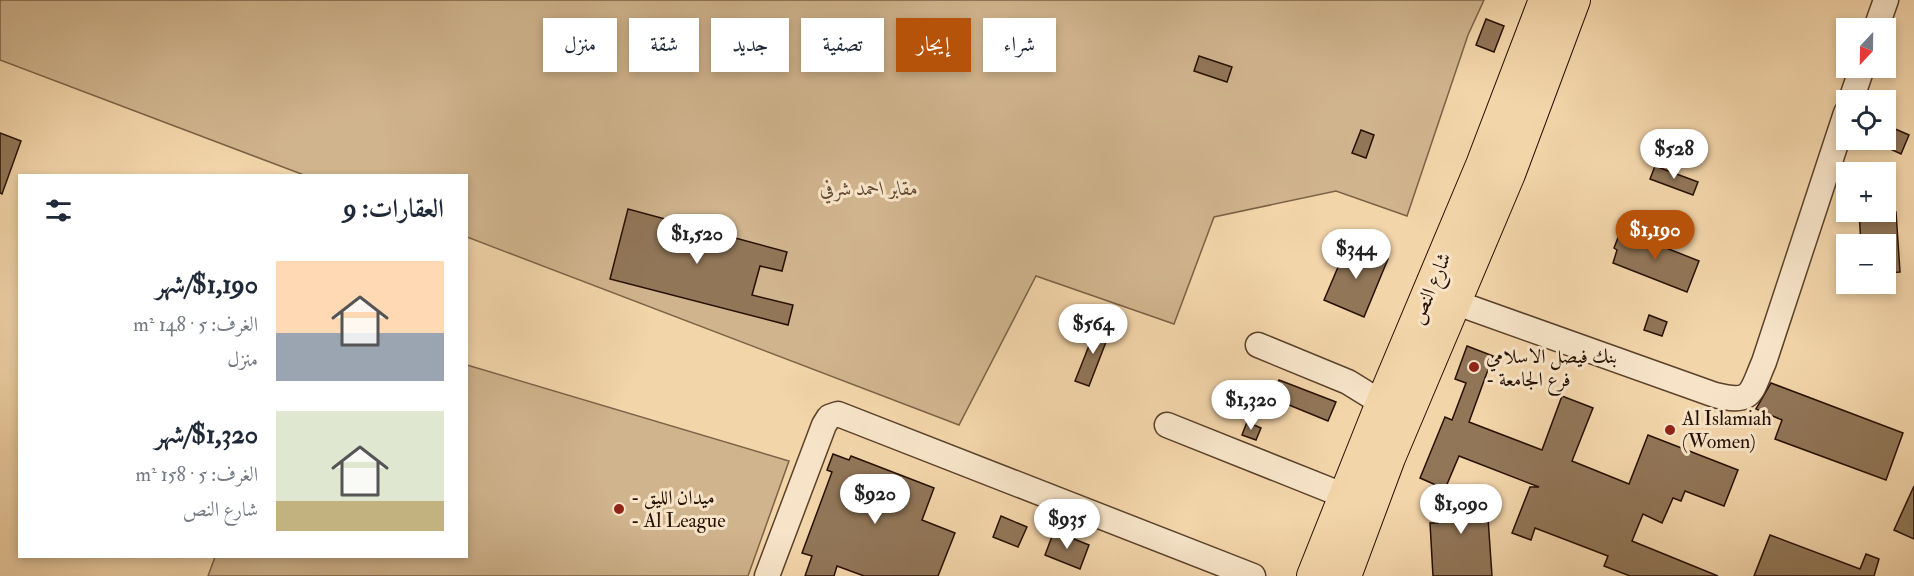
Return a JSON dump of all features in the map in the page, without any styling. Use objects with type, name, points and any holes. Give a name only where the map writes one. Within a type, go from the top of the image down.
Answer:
[{"type":"main road","name":"شارع النص","points":[[1313,576],[1382,403],[1482,165],[1545,0]]},
{"type":"main road","name":"شارع النص","points":[[1345,576],[1389,458],[1509,174],[1574,0]]},
{"type":"lane","points":[[1880,18],[1886,0]]},
{"type":"lane","points":[[1454,302],[1706,392],[1733,399],[1743,399],[1748,395],[1764,362],[1836,144]]},
{"type":"lane","points":[[1258,345],[1348,382],[1382,403]]},
{"type":"lane","points":[[767,576],[824,425],[829,417],[838,414],[1253,576]]},
{"type":"lane","points":[[1167,425],[1345,496]]},
{"type":"green space","name":"مقابر احمد شرفي","points":[[0,0],[1484,0],[1468,35],[1407,216],[1336,191],[1214,217],[1174,324],[1036,276],[959,425],[468,237],[468,174],[301,174],[0,60]]},
{"type":"green space","name":"- ميدان الليق - Al League","points":[[468,365],[789,461],[748,576],[208,576],[215,558],[468,558]]},
{"type":"building","points":[[1486,19],[1504,26],[1494,52],[1476,45]]},
{"type":"building","points":[[1199,56],[1232,67],[1227,82],[1194,71]]},
{"type":"building","points":[[1896,129],[1909,135],[1901,154],[1892,150],[1896,150]]},
{"type":"building","points":[[1361,130],[1374,135],[1366,158],[1352,153]]},
{"type":"building","points":[[0,133],[21,141],[2,194],[0,193]]},
{"type":"building","points":[[1655,166],[1698,182],[1693,195],[1650,179]]},
{"type":"building","points":[[628,209],[787,252],[782,271],[760,266],[752,295],[793,305],[788,325],[610,279]]},
{"type":"building","points":[[1896,212],[1900,272],[1896,272],[1896,234],[1860,234],[1860,222],[1896,222]]},
{"type":"building","points":[[1621,230],[1699,261],[1687,292],[1613,263],[1617,250],[1614,248]]},
{"type":"building","points":[[1347,246],[1358,251],[1360,247],[1388,259],[1364,317],[1324,300]]},
{"type":"building","points":[[1649,315],[1667,322],[1662,336],[1644,330]]},
{"type":"building","points":[[1098,323],[1111,329],[1089,386],[1075,381]]},
{"type":"building","points":[[1467,346],[1493,356],[1469,422],[1542,450],[1562,396],[1593,408],[1572,461],[1629,484],[1648,435],[1738,470],[1724,506],[1685,491],[1681,501],[1673,498],[1662,523],[1643,514],[1632,541],[1718,576],[1630,576],[1604,566],[1608,556],[1535,528],[1531,540],[1512,533],[1530,487],[1539,487],[1459,456],[1445,489],[1420,478],[1445,417],[1452,420],[1466,383],[1455,379]]},
{"type":"building","points":[[1279,380],[1336,402],[1328,421],[1272,398]]},
{"type":"building","points":[[1771,383],[1903,433],[1886,480],[1775,439],[1782,420],[1756,409]]},
{"type":"building","points":[[1247,422],[1261,428],[1256,440],[1242,435]]},
{"type":"building","points":[[833,454],[849,460],[851,456],[934,488],[922,520],[955,533],[938,576],[864,576],[837,566],[834,576],[805,576],[812,556],[802,553],[832,472],[827,470]]},
{"type":"building","points":[[1914,486],[1914,539],[1894,530]]},
{"type":"building","points":[[1486,489],[1492,576],[1433,576],[1430,523],[1438,523],[1436,491]]},
{"type":"building","points":[[1001,516],[1027,527],[1018,547],[993,537]]},
{"type":"building","points":[[1054,531],[1089,545],[1080,569],[1045,555]]},
{"type":"building","points":[[1770,535],[1860,569],[1866,554],[1879,559],[1874,576],[1754,576]]},
{"type":"place","name":"بنك فيصل الاسلامي - فرع الجامعة","points":[[1474,367]]},
{"type":"place","name":"Al Islamiah (Women)","points":[[1670,430]]},
{"type":"place","name":"- ميدان الليق - Al League","points":[[619,509]]}]
